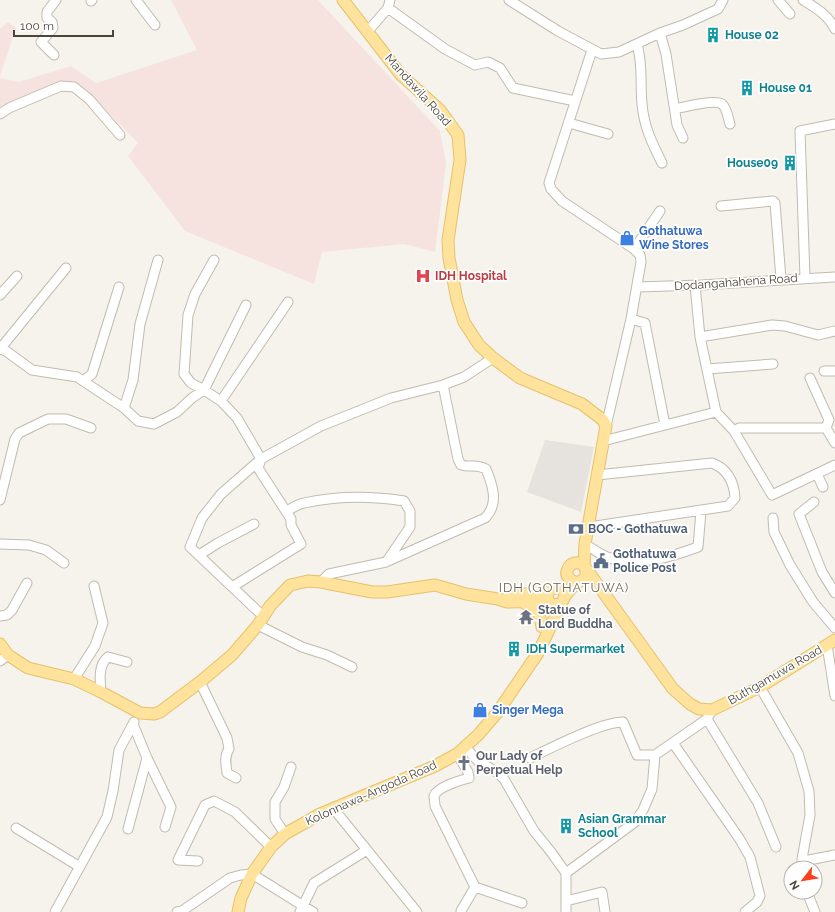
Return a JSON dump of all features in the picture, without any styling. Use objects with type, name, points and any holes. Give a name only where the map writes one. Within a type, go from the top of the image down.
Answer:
[{"type":"main road","name":"Mandawila Road","points":[[342,0],[368,31],[401,75],[440,110],[458,135],[460,160],[449,228],[449,258],[457,300],[464,322],[478,345],[520,378],[582,404],[602,420],[606,426]]},
{"type":"main road","points":[[0,644],[4,658],[28,668],[74,679],[140,713],[154,714],[160,712],[200,682],[232,655],[261,621],[270,606],[290,585],[308,581],[321,582],[372,592],[388,592],[434,585],[466,594],[498,599],[507,602],[524,603],[555,597],[585,578],[587,573],[585,566],[585,544],[589,527],[596,475],[606,426]]},
{"type":"main road","points":[[555,597],[569,568],[585,544]]},
{"type":"main road","points":[[603,591],[572,581],[568,577],[569,568],[575,562],[585,566],[603,591],[673,689],[690,704],[709,715]]},
{"type":"main road","points":[[498,599],[555,597]]},
{"type":"main road","name":"Kolonnawa-Angoda Road","points":[[531,662],[532,653],[555,597]]},
{"type":"main road","name":"Kolonnawa-Angoda Road","points":[[238,912],[252,874],[258,864],[271,847],[285,834],[308,820],[333,808],[435,766],[461,750],[478,735],[497,713],[538,653],[555,597]]},
{"type":"main road","points":[[524,603],[536,609],[541,618],[542,627]]},
{"type":"main road","name":"Buthgamuwa Road","points":[[709,715],[760,687],[831,642]]},
{"type":"street","points":[[54,55],[41,42],[53,28],[52,22],[47,18],[48,12],[56,0]]},
{"type":"street","points":[[136,0],[155,25]]},
{"type":"street","points":[[509,0],[558,31],[601,54],[619,52],[637,45],[660,33],[683,25],[718,9],[723,0]]},
{"type":"street","points":[[778,0],[790,14]]},
{"type":"street","points":[[803,0],[817,8],[828,18],[835,29]]},
{"type":"street","points":[[368,31],[389,4],[445,49],[475,65],[488,62],[500,68],[513,88],[575,101]]},
{"type":"street","points":[[660,33],[666,54],[677,125],[684,138]]},
{"type":"street","points":[[637,45],[640,54],[642,105],[647,132],[662,163]]},
{"type":"street","points":[[592,50],[549,183],[551,189],[562,200],[634,249],[640,255],[641,262],[631,319],[606,426]]},
{"type":"street","points":[[0,114],[9,108],[60,86],[74,87],[89,99],[120,135]]},
{"type":"street","points":[[675,109],[714,102],[721,103],[725,108],[730,124]]},
{"type":"street","points":[[569,123],[608,134]]},
{"type":"street","points":[[805,278],[800,131],[835,124]]},
{"type":"street","points":[[721,206],[773,201],[775,203],[781,279]]},
{"type":"street","points":[[634,249],[660,211]]},
{"type":"street","points":[[124,408],[133,380],[140,324],[158,260]]},
{"type":"street","points":[[214,260],[195,294],[188,315],[184,374],[191,383],[221,401],[237,418],[261,459],[258,468],[291,519],[291,525],[301,544],[232,587]]},
{"type":"street","points":[[66,268],[0,349],[6,351],[32,370],[77,377],[124,408],[138,421],[154,424],[177,412],[192,398],[204,390],[246,305]]},
{"type":"street","points":[[0,295],[17,276]]},
{"type":"street","name":"Dodangahahena Road","points":[[637,287],[835,277]]},
{"type":"street","points":[[695,285],[700,337],[716,412],[734,431],[772,495],[835,465]]},
{"type":"street","points":[[83,381],[92,374],[119,287]]},
{"type":"street","points":[[221,401],[288,302]]},
{"type":"street","points":[[631,319],[645,323],[665,425]]},
{"type":"street","points":[[700,337],[772,324],[818,335],[835,331]]},
{"type":"street","points":[[352,667],[327,654],[302,648],[261,621],[232,587],[190,546],[202,518],[221,494],[261,459],[328,423],[392,398],[443,385],[464,377],[493,358]]},
{"type":"street","points":[[707,369],[773,364]]},
{"type":"street","points":[[824,371],[835,370]]},
{"type":"street","points":[[810,378],[829,420],[826,428]]},
{"type":"street","points":[[321,582],[329,574],[386,562],[485,518],[491,512],[494,502],[490,479],[486,469],[479,465],[461,465],[458,459],[443,385]]},
{"type":"street","points":[[603,441],[716,412]]},
{"type":"street","points":[[0,500],[15,439],[19,433],[48,418],[66,419],[91,428]]},
{"type":"street","points":[[734,431],[739,428],[826,428]]},
{"type":"street","points":[[826,428],[835,443]]},
{"type":"street","points":[[589,527],[728,506],[735,498],[734,485],[728,474],[720,466],[712,463],[596,475]]},
{"type":"street","points":[[817,474],[823,487]]},
{"type":"street","points":[[286,511],[302,503],[340,498],[386,498],[404,501],[410,511],[410,527],[386,562]]},
{"type":"street","points":[[814,502],[799,514],[822,572],[835,593]]},
{"type":"street","points":[[585,544],[612,559],[640,561],[673,556],[698,547],[701,511]]},
{"type":"street","points":[[773,518],[774,532],[790,565],[813,602],[835,628]]},
{"type":"street","points":[[199,555],[254,524]]},
{"type":"street","points":[[0,544],[29,545],[46,550],[64,562]]},
{"type":"street","points":[[0,616],[7,615],[12,610],[27,583]]},
{"type":"street","points":[[74,679],[95,646],[103,623],[94,586]]},
{"type":"street","points":[[831,642],[835,696]]},
{"type":"street","points":[[100,692],[102,666],[104,660],[108,657],[127,662]]},
{"type":"street","points":[[200,682],[228,738],[229,749],[226,754],[227,774],[236,778]]},
{"type":"street","points":[[760,687],[798,753],[809,791],[810,815],[802,860]]},
{"type":"street","points":[[55,912],[107,817],[113,790],[118,750],[140,713]]},
{"type":"street","points":[[530,758],[588,732],[616,722],[623,722],[637,756],[654,755],[673,743],[709,715],[758,803],[776,847]]},
{"type":"street","points":[[133,724],[147,758],[171,807],[165,827]]},
{"type":"street","points":[[673,743],[739,838],[750,857],[760,896],[757,902],[746,912]]},
{"type":"street","points":[[461,750],[498,773],[504,780],[534,831],[566,873],[566,912]]},
{"type":"street","points":[[461,750],[469,778],[451,784],[437,792],[434,796],[435,806],[475,887],[522,903]]},
{"type":"street","points":[[566,873],[635,822],[643,810],[652,789],[654,755]]},
{"type":"street","points":[[128,829],[147,758]]},
{"type":"street","points":[[285,834],[275,819],[275,802],[284,787],[291,767]]},
{"type":"street","points":[[198,861],[178,860],[205,805],[214,801],[235,812],[271,847]]},
{"type":"street","points":[[333,808],[417,912]]},
{"type":"street","points":[[16,828],[80,867]]},
{"type":"street","points":[[301,909],[314,883],[367,850]]},
{"type":"street","points":[[809,860],[835,855]]},
{"type":"street","points":[[177,912],[182,911],[230,878],[252,874],[301,909],[313,912]]},
{"type":"street","points":[[461,911],[475,887]]},
{"type":"street","points":[[566,901],[602,892],[605,912]]},
{"type":"street","points":[[810,900],[815,912]]},
{"type":"shaded area","points":[[171,0],[318,0],[440,131],[446,164],[435,252],[404,244],[322,252],[314,284],[185,231],[128,156],[138,143],[94,98],[77,84],[62,81],[0,107],[0,78],[19,82],[71,66],[96,83],[197,50]]},
{"type":"shaded area","points":[[8,22],[16,28],[0,76],[0,29]]},
{"type":"shaded area","points":[[545,440],[594,447],[581,512],[527,492]]},
{"type":"place","name":"House 02","points":[[713,35]]},
{"type":"place","name":"House 01","points":[[747,88]]},
{"type":"place","name":"House09","points":[[790,163]]},
{"type":"place","name":"Gothatuwa Wine Stores","points":[[627,238]]},
{"type":"place","name":"IDH Hospital","points":[[423,276]]},
{"type":"place","name":"BOC - Gothatuwa","points":[[576,529]]},
{"type":"place","name":"Gothatuwa Police Post","points":[[601,561]]},
{"type":"place","name":"Statue of Lord Buddha","points":[[526,617]]},
{"type":"place","name":"IDH Supermarket","points":[[514,649]]},
{"type":"place","name":"Singer Mega","points":[[480,710]]},
{"type":"place","name":"Our Lady of Perpetual Help","points":[[464,763]]},
{"type":"place","name":"Asian Grammar School","points":[[566,826]]},
{"type":"district","name":"IDH (GOTHATUWA)","points":[[564,587]]}]
